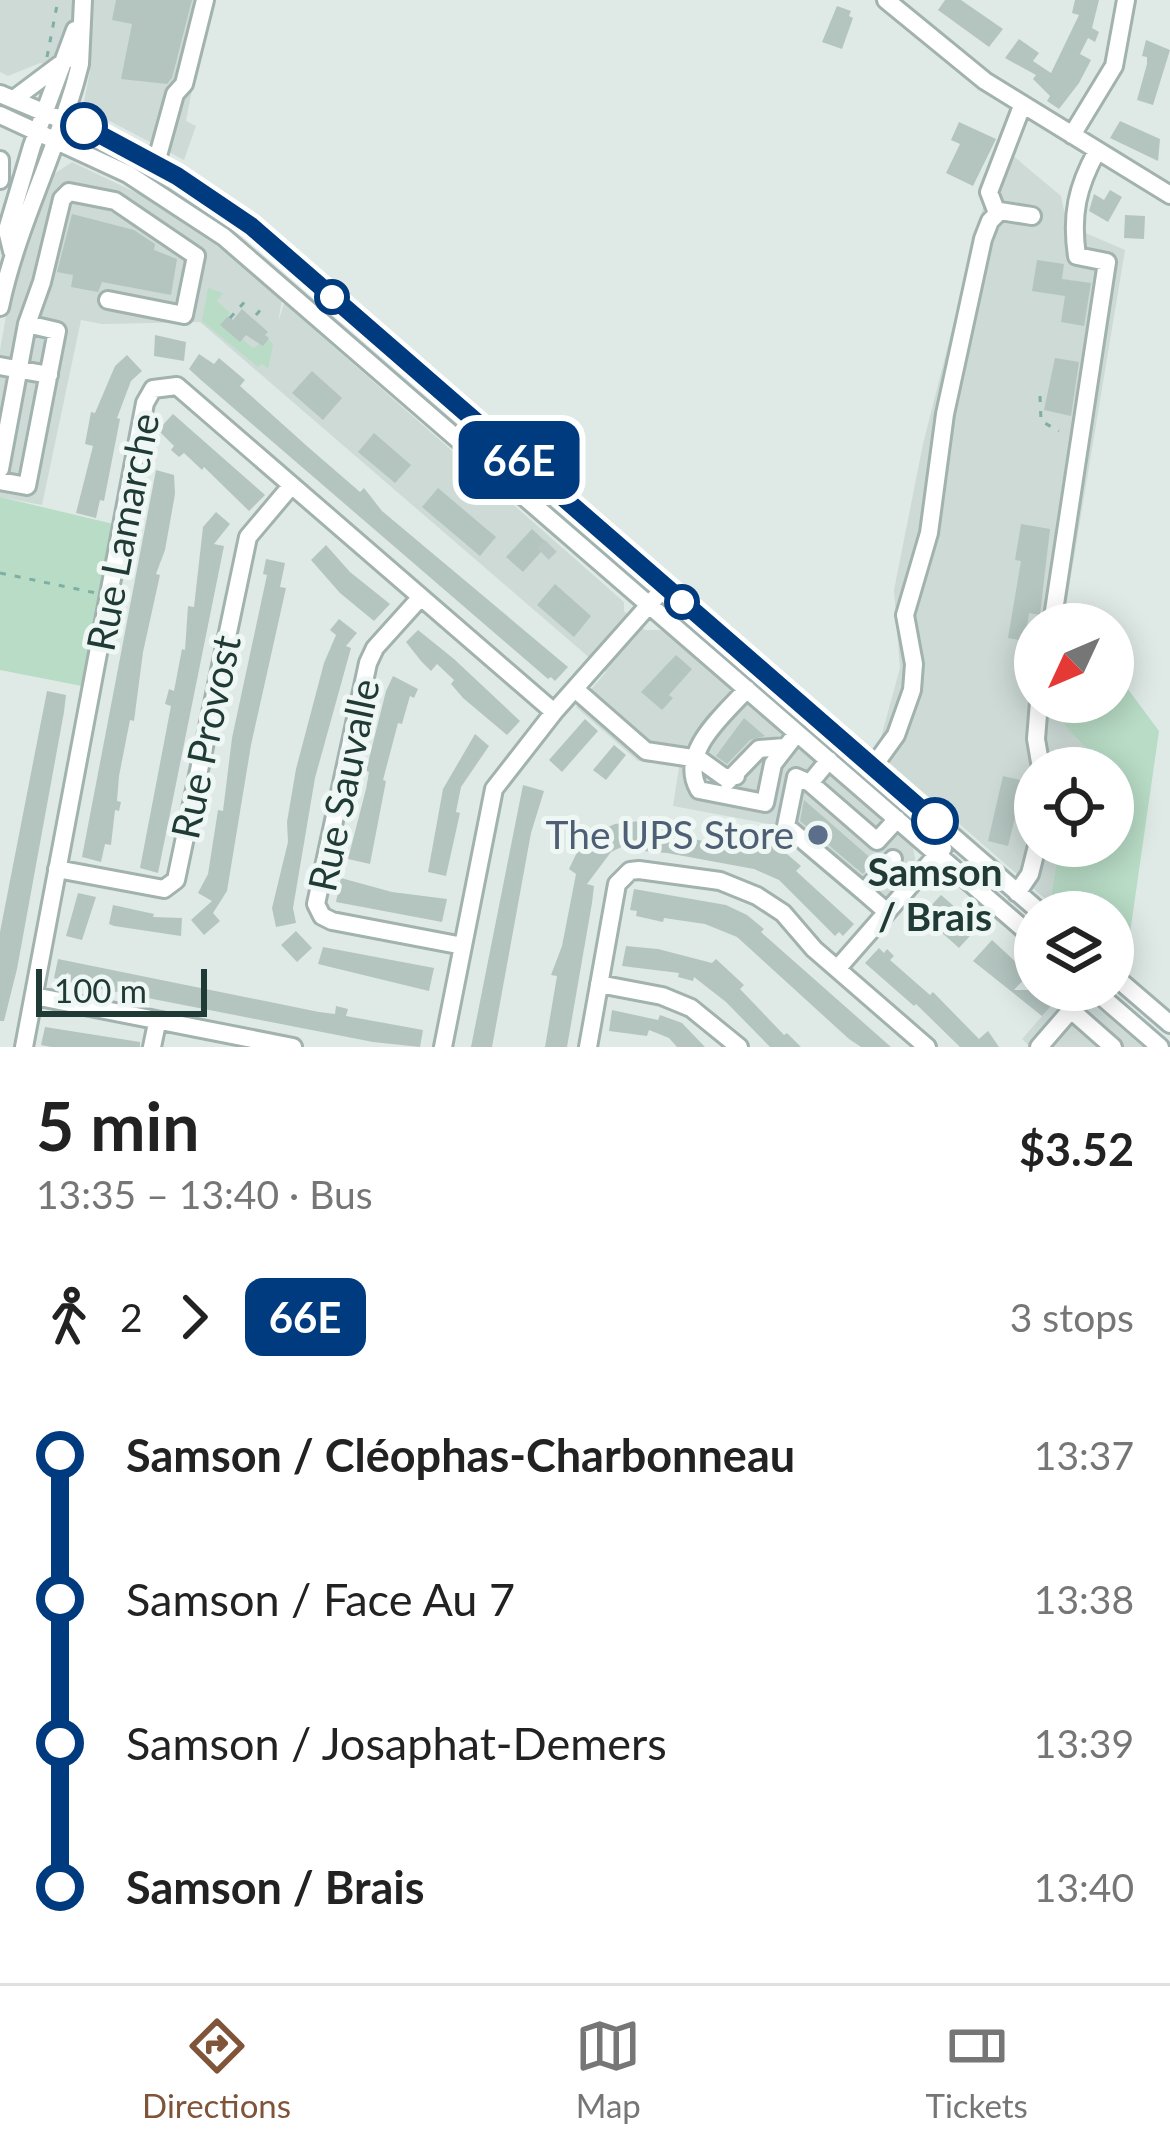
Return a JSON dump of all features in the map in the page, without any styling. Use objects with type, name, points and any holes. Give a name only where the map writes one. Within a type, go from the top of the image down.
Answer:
[{"type":"street","points":[[156,163],[175,94],[184,84],[205,0]]},
{"type":"street","points":[[886,0],[1022,106],[1170,194]]},
{"type":"street","points":[[1072,135],[1114,66],[1126,0]]},
{"type":"street","points":[[7,96],[56,58],[82,7]]},
{"type":"street","points":[[0,307],[6,249],[26,226],[48,135],[80,64],[82,7]]},
{"type":"street","points":[[56,58],[56,115]]},
{"type":"street","points":[[7,96],[156,163],[251,226],[1016,891]]},
{"type":"street","points":[[997,213],[989,192],[1022,106]]},
{"type":"street","points":[[0,116],[128,174],[211,226],[747,689],[791,740],[829,760],[1014,921]]},
{"type":"street","points":[[1055,603],[1107,262],[1077,256],[1073,224],[1078,194],[1097,151]]},
{"type":"street","points":[[0,160],[0,180]]},
{"type":"street","points":[[0,469],[9,368],[42,282],[62,199],[69,193],[115,201],[196,256],[184,315],[108,300]]},
{"type":"street","points":[[873,767],[896,735],[912,690],[914,664],[904,615],[928,533],[945,414],[980,251],[997,213],[1010,210],[1032,217]]},
{"type":"street","points":[[192,251],[211,226]]},
{"type":"street","points":[[0,481],[27,486],[57,331],[27,324]]},
{"type":"street","points":[[9,368],[49,375]]},
{"type":"street","name":"Rue Lamarche","points":[[24,1047],[145,403],[153,389],[177,386],[554,712]]},
{"type":"street","name":"Rue Provost","points":[[57,869],[164,889],[176,880],[248,537],[291,486]]},
{"type":"street","points":[[551,545],[570,535]]},
{"type":"street","points":[[443,1047],[494,788],[664,587]]},
{"type":"street","name":"Rue Sauvalle","points":[[419,598],[375,648],[368,663],[316,904],[332,922],[463,946]]},
{"type":"street","points":[[574,689],[646,751],[699,760]]},
{"type":"street","points":[[747,689],[704,738],[694,778],[702,791],[765,802],[773,764],[791,740]]},
{"type":"street","points":[[699,760],[718,783],[736,776],[759,749],[791,740]]},
{"type":"street","points":[[810,783],[829,760]]},
{"type":"street","points":[[887,911],[786,826],[796,777],[810,783],[916,879]]},
{"type":"street","points":[[878,841],[897,819]]},
{"type":"street","points":[[837,969],[952,836]]},
{"type":"street","points":[[864,892],[893,859]]},
{"type":"street","points":[[588,1047],[617,884],[639,870],[720,881],[757,896],[782,913],[837,969],[927,1047]]},
{"type":"street","points":[[1134,983],[1170,1009]]},
{"type":"street","points":[[599,985],[662,996],[691,1008],[739,1047]]},
{"type":"street","points":[[1134,993],[1170,1024]]},
{"type":"street","points":[[34,996],[293,1047]]},
{"type":"street","points":[[1039,1047],[1071,1010],[1112,1047]]},
{"type":"street","points":[[1096,1033],[1115,1011]]},
{"type":"street","points":[[1117,1011],[1160,1047]]},
{"type":"street","points":[[152,1047],[157,1023]]},
{"type":"path","points":[[56,58],[58,0]]},
{"type":"path","points":[[230,318],[249,296]]},
{"type":"path","points":[[256,315],[262,308]]},
{"type":"path","points":[[1040,396],[1041,421],[1058,431]]},
{"type":"path","points":[[0,573],[110,596]]},
{"type":"shaded area","points":[[0,0],[209,0],[186,121],[196,126],[184,160],[83,107],[90,71],[40,63],[8,76],[0,72]]},
{"type":"shaded area","points":[[999,144],[1061,196],[1067,225],[1125,250],[1066,603],[1014,603],[1014,723],[1064,723],[1085,747],[1014,747],[1014,867],[1056,867],[1052,891],[1036,891],[877,752],[900,668],[894,590],[923,444]]},
{"type":"shaded area","points":[[72,162],[139,194],[226,252],[282,300],[278,323],[284,303],[624,602],[624,611],[645,630],[662,630],[913,847],[916,866],[876,911],[780,826],[673,806],[679,767],[638,761],[576,707],[606,672],[200,322],[102,324],[81,320],[42,505],[0,497],[0,350],[9,299],[54,174]]},
{"type":"shaded area","points":[[1047,1011],[1101,1011],[1143,1047],[1030,1047],[1022,1039]]},
{"type":"green space","points":[[208,288],[223,293],[217,301],[230,313],[221,325],[239,341],[253,348],[268,339],[273,344],[268,369],[262,364],[258,367],[202,321]]},
{"type":"green space","points":[[0,497],[122,526],[92,688],[0,670]]},
{"type":"green space","points":[[1134,697],[1159,731],[1134,905],[1134,891],[1052,891],[1056,867],[1134,867],[1134,747],[1085,747],[1064,723],[1134,723]]},
{"type":"building","points":[[116,0],[192,0],[167,84],[121,79],[132,24],[112,20]]},
{"type":"building","points":[[945,0],[961,0],[1003,29],[989,47],[938,10]]},
{"type":"building","points":[[1075,0],[1099,0],[1092,28],[1099,32],[1095,42],[1088,38],[1080,54],[1091,60],[1059,109],[1047,101],[1050,96],[1033,79],[1036,75],[1005,58],[1019,39],[1039,53],[1033,61],[1051,73],[1079,15],[1072,13]]},
{"type":"building","points":[[837,6],[851,11],[853,18],[842,49],[822,42]]},
{"type":"building","points":[[1146,40],[1170,50],[1153,105],[1137,100],[1147,64],[1147,57],[1142,56]]},
{"type":"building","points":[[1120,121],[1160,139],[1158,161],[1110,138]]},
{"type":"building","points":[[959,122],[996,139],[973,186],[946,173],[960,144],[951,140]]},
{"type":"building","points":[[1110,190],[1122,197],[1108,222],[1089,211],[1094,194],[1104,200]]},
{"type":"building","points":[[72,214],[134,230],[155,244],[154,250],[177,259],[171,295],[102,282],[98,292],[71,287],[73,275],[57,272]]},
{"type":"building","points":[[1125,215],[1145,216],[1144,239],[1124,238]]},
{"type":"building","points":[[1037,260],[1064,264],[1062,279],[1091,283],[1084,326],[1061,322],[1065,296],[1032,291]]},
{"type":"building","points":[[242,309],[268,332],[263,346],[246,335],[240,342],[220,325],[228,316],[233,320]]},
{"type":"building","points":[[155,335],[186,342],[184,361],[154,356]]},
{"type":"building","points":[[199,354],[214,364],[219,358],[245,380],[240,386],[308,447],[360,492],[364,488],[382,511],[568,667],[555,681],[548,679],[189,369]]},
{"type":"building","points":[[127,355],[142,371],[131,381],[117,418],[104,501],[100,500],[96,518],[76,513],[93,446],[85,444],[91,412],[95,413],[115,366]]},
{"type":"building","points":[[1055,358],[1079,362],[1071,416],[1044,410]]},
{"type":"building","points":[[312,371],[342,398],[323,420],[292,393]]},
{"type":"building","points":[[173,414],[265,495],[249,511],[204,467],[171,450],[174,446],[158,430]]},
{"type":"building","points":[[374,433],[411,465],[395,483],[358,452]]},
{"type":"building","points":[[156,470],[174,475],[175,494],[156,574],[160,575],[134,721],[130,720],[119,776],[117,801],[121,802],[119,811],[115,810],[111,845],[105,844],[101,862],[82,857]]},
{"type":"building","points":[[438,488],[496,537],[480,556],[422,507]]},
{"type":"building","points":[[216,512],[230,524],[214,544],[224,546],[158,873],[140,868],[171,706],[165,704],[169,689],[174,691],[185,650],[203,527]]},
{"type":"building","points":[[1021,524],[1050,529],[1041,603],[1014,603],[1014,639],[1008,638],[1021,561],[1015,560]]},
{"type":"building","points":[[532,529],[548,544],[523,572],[506,557]]},
{"type":"building","points":[[326,545],[390,604],[374,621],[311,560]]},
{"type":"building","points":[[266,559],[285,563],[280,587],[286,588],[251,745],[227,891],[213,913],[220,921],[204,935],[191,920],[212,901],[198,893],[208,874],[218,810],[223,811],[232,738],[267,575],[263,574]]},
{"type":"building","points":[[555,584],[591,616],[574,637],[537,605]]},
{"type":"building","points":[[339,619],[357,633],[346,646],[351,648],[315,778],[293,908],[296,923],[276,927],[272,908],[288,842],[296,769],[336,635],[330,630]]},
{"type":"building","points":[[418,630],[520,721],[507,735],[463,698],[451,684],[454,680],[437,664],[431,671],[421,661],[406,642]]},
{"type":"building","points":[[676,655],[692,669],[662,710],[641,692]]},
{"type":"building","points":[[393,676],[418,689],[414,698],[410,696],[402,724],[398,723],[383,780],[370,864],[348,859]]},
{"type":"building","points":[[47,691],[66,695],[64,712],[17,969],[4,1021],[0,1021],[0,932]]},
{"type":"building","points":[[744,718],[765,736],[750,740],[727,764],[716,756]]},
{"type":"building","points":[[585,719],[598,731],[562,772],[549,760]]},
{"type":"building","points":[[475,734],[489,746],[461,787],[446,876],[428,872],[443,789]]},
{"type":"building","points":[[614,745],[626,755],[606,780],[593,770]]},
{"type":"building","points":[[1003,776],[1014,779],[1014,822],[1008,846],[988,841]]},
{"type":"building","points":[[523,785],[544,791],[531,833],[492,1047],[471,1047]]},
{"type":"building","points":[[804,800],[874,861],[863,874],[800,821]]},
{"type":"building","points":[[640,821],[667,825],[666,833],[703,841],[726,845],[729,837],[770,845],[801,866],[796,871],[854,924],[843,936],[839,932],[835,936],[779,880],[754,869],[632,850],[630,843],[611,852],[587,884],[594,886],[592,903],[567,1047],[545,1047],[557,976],[551,975],[562,946],[576,874],[569,869],[590,834]]},
{"type":"building","points":[[341,878],[392,892],[447,899],[442,922],[336,902]]},
{"type":"building","points":[[634,889],[726,905],[747,915],[891,1047],[861,1047],[849,1039],[737,937],[705,924],[636,916],[637,911],[630,910]]},
{"type":"building","points":[[78,893],[96,897],[82,940],[66,936]]},
{"type":"building","points":[[941,895],[978,927],[959,948],[922,915]]},
{"type":"building","points":[[113,905],[153,917],[182,918],[181,936],[109,924]]},
{"type":"building","points":[[296,931],[312,948],[297,962],[281,945]]},
{"type":"building","points":[[992,940],[1014,960],[1014,994],[973,961]]},
{"type":"building","points":[[626,946],[712,963],[716,959],[784,1035],[801,1047],[770,1047],[694,977],[693,981],[678,977],[679,973],[622,966]]},
{"type":"building","points":[[323,947],[434,968],[429,991],[318,964]]},
{"type":"building","points":[[879,948],[884,953],[887,949],[894,956],[890,960],[930,995],[933,992],[979,1039],[988,1031],[999,1047],[960,1047],[865,963]]},
{"type":"building","points":[[58,959],[319,1012],[335,1014],[336,1006],[348,1009],[346,1016],[423,1030],[420,1047],[76,984],[54,978]]},
{"type":"building","points":[[612,1010],[658,1020],[660,1015],[682,1023],[705,1047],[677,1047],[649,1030],[647,1036],[609,1031]]},
{"type":"building","points":[[45,1027],[140,1042],[140,1047],[41,1045]]},
{"type":"tunnel","points":[[543,554],[551,546]]},
{"type":"bus line","name":"66E","points":[[84,126],[177,176],[251,226],[935,821]]},
{"type":"place","name":"Samson / Brais","points":[[935,821]]},
{"type":"place","name":"The UPS Store","points":[[818,835]]}]
